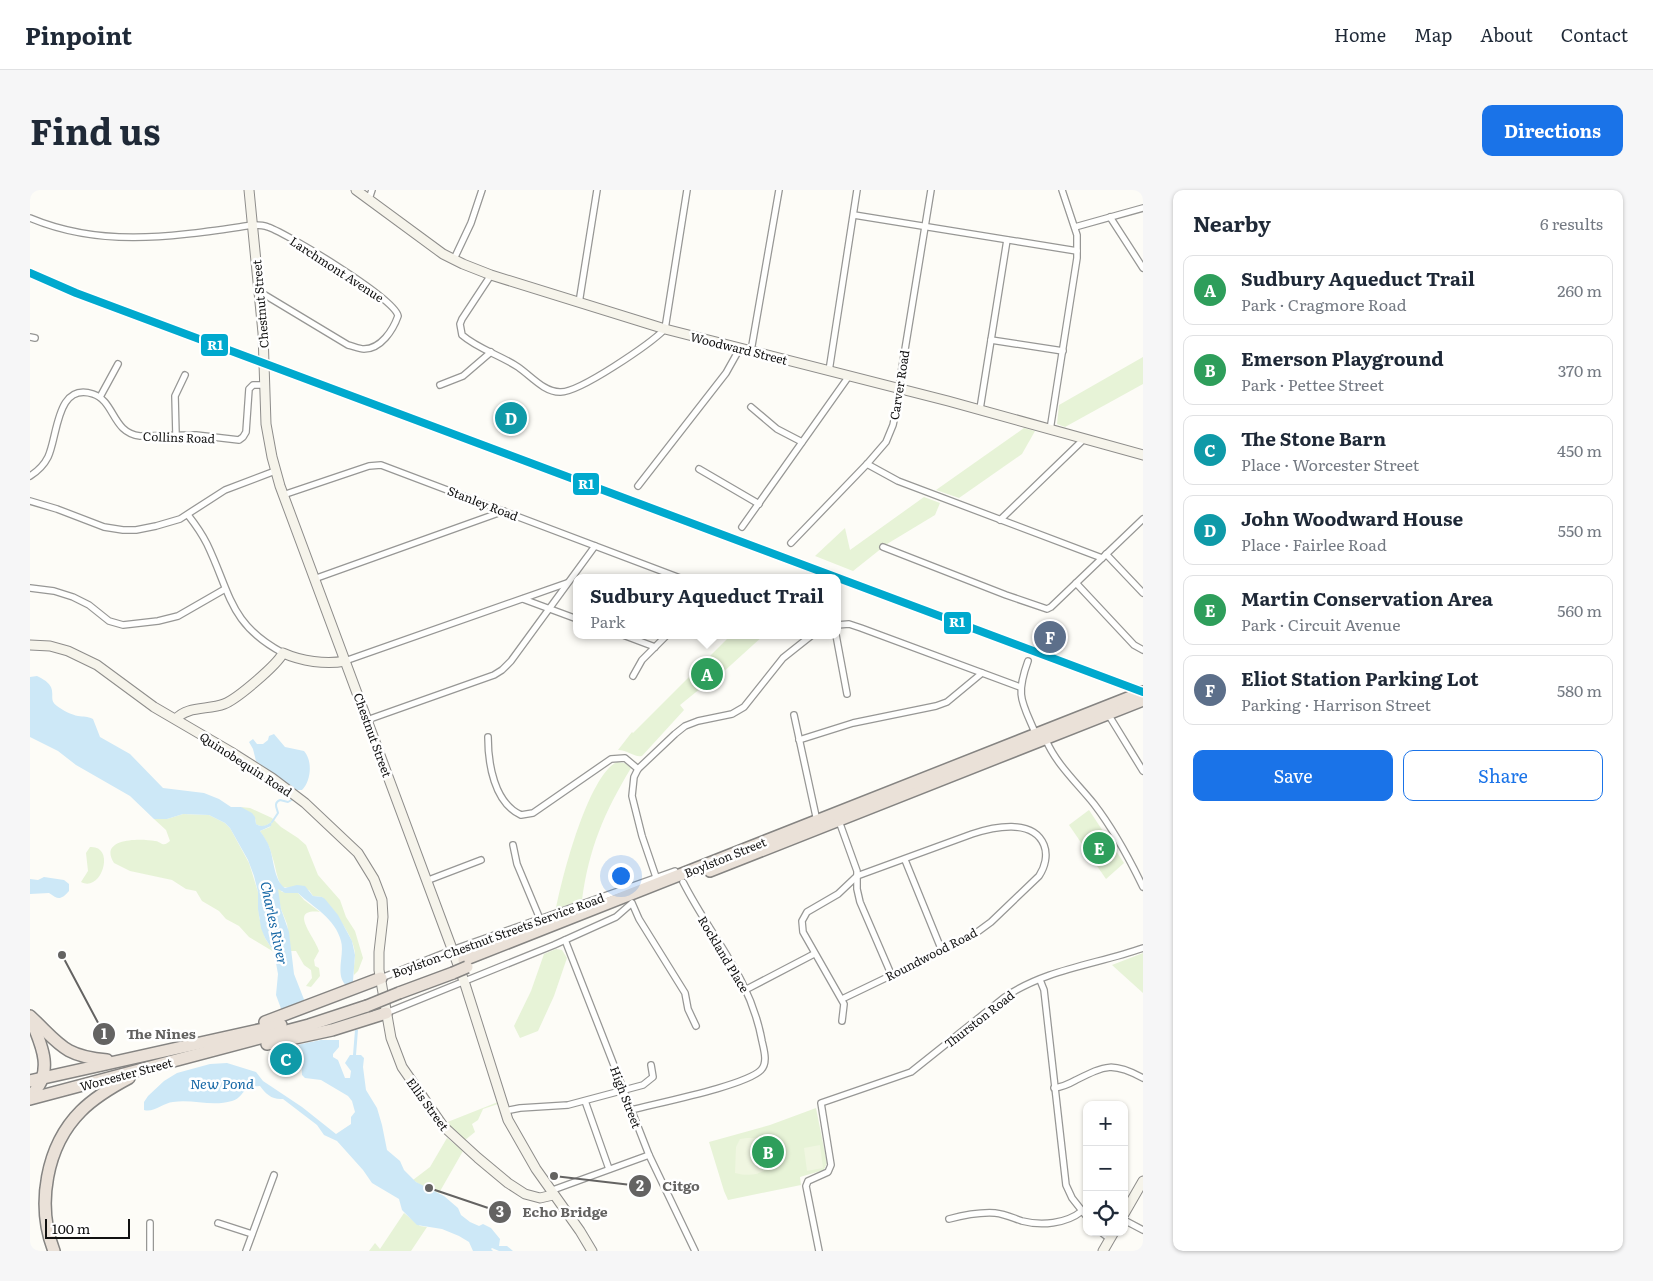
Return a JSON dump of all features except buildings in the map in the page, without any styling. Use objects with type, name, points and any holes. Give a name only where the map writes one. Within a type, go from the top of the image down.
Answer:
[{"type":"highway","name":"Boylston Street","points":[[308,1021],[367,1002],[632,903],[839,821],[1041,737],[1143,692]]},
{"type":"highway","name":"Boylston Street","points":[[465,964],[729,855],[1143,700]]},
{"type":"highway","points":[[284,1028],[308,1021],[381,978]]},
{"type":"highway","points":[[308,1021],[346,1026],[386,1013]]},
{"type":"highway","points":[[30,1017],[58,1044],[70,1052],[92,1058],[119,1060]]},
{"type":"highway","points":[[30,1017],[42,1050],[45,1068],[39,1088],[30,1097]]},
{"type":"highway","name":"Worcester Street","points":[[30,1082],[119,1060],[284,1028],[308,1021]]},
{"type":"highway","name":"Worcester Street","points":[[30,1097],[190,1056],[243,1049],[284,1028]]},
{"type":"highway","points":[[54,1251],[46,1225],[45,1201],[50,1170],[60,1142],[78,1114],[94,1100],[114,1086],[148,1068]]},
{"type":"main road","name":"Chestnut Street","points":[[249,190],[264,342],[267,432],[275,471],[464,981],[505,1111],[525,1153],[592,1251]]},
{"type":"main road","name":"Woodward Street","points":[[356,190],[431,246],[463,264],[491,274],[664,329],[980,409],[1143,455]]},
{"type":"main road","name":"Quinobequin Road","points":[[30,645],[62,649],[86,659],[108,672],[148,703],[244,760],[293,794],[361,857],[374,878],[383,906],[379,952],[386,1013]]},
{"type":"main road","points":[[176,719],[184,712],[213,707],[232,700],[275,663],[283,653],[309,660],[345,661]]},
{"type":"main road","name":"Ellis Street","points":[[386,1013],[392,1043],[402,1067],[433,1113],[447,1130],[515,1188],[533,1197],[543,1198],[552,1193]]},
{"type":"main road","points":[[1128,1207],[1143,1181]]},
{"type":"main road","points":[[1103,1251],[1112,1236]]},
{"type":"street","points":[[369,199],[372,190]]},
{"type":"street","points":[[454,259],[468,230],[482,190]]},
{"type":"street","points":[[579,303],[597,190]]},
{"type":"street","points":[[491,274],[462,319],[460,329],[462,334],[467,339],[520,368],[547,388],[561,393],[569,392],[586,384],[632,354],[653,340],[664,329],[687,190]]},
{"type":"street","points":[[751,351],[779,190]]},
{"type":"street","points":[[829,371],[857,190]]},
{"type":"street","name":"Carver Road","points":[[791,543],[868,464],[886,442],[890,433],[900,389],[931,190]]},
{"type":"street","points":[[1050,430],[1077,267],[1075,227],[1062,190]]},
{"type":"street","points":[[1075,227],[1143,208]]},
{"type":"street","points":[[854,215],[1077,251]]},
{"type":"street","points":[[30,218],[44,224],[82,234],[129,238],[168,237],[253,225]]},
{"type":"street","points":[[1110,218],[1143,268]]},
{"type":"street","name":"Larchmont Avenue","points":[[253,225],[274,229],[315,252],[388,302],[398,312],[398,316],[385,339],[376,346],[363,349],[348,345],[260,292]]},
{"type":"street","points":[[980,409],[1007,240]]},
{"type":"street","points":[[991,340],[1063,351]]},
{"type":"street","points":[[638,486],[726,373],[740,348]]},
{"type":"street","points":[[440,385],[463,376],[491,352]]},
{"type":"street","points":[[30,476],[41,468],[48,457],[61,410],[67,400],[74,395],[86,393],[100,397],[118,364]]},
{"type":"street","points":[[176,435],[175,396],[185,375]]},
{"type":"street","points":[[742,527],[849,376]]},
{"type":"street","name":"Collins Road","points":[[100,397],[117,422],[129,433],[140,436],[206,436],[236,441],[245,434],[249,389],[253,385],[264,384]]},
{"type":"street","points":[[751,407],[777,429],[802,442]]},
{"type":"street","points":[[1000,520],[1084,439]]},
{"type":"street","points":[[868,464],[898,481],[1000,520],[1104,556],[1143,593]]},
{"type":"street","name":"Stanley Road","points":[[284,495],[369,466],[380,465],[669,574]]},
{"type":"street","points":[[699,469],[759,504]]},
{"type":"street","points":[[30,501],[99,525],[123,530],[156,526],[174,521],[188,514],[225,490],[275,471]]},
{"type":"street","points":[[314,579],[504,511]]},
{"type":"street","points":[[188,514],[207,544],[236,612],[259,638],[283,653]]},
{"type":"street","points":[[883,548],[1006,595],[1048,608],[1143,520]]},
{"type":"street","points":[[575,574],[595,546]]},
{"type":"street","points":[[367,720],[498,673],[512,661],[573,576]]},
{"type":"street","points":[[345,661],[568,583]]},
{"type":"street","points":[[1076,583],[1134,645],[1143,650]]},
{"type":"street","points":[[30,588],[54,591],[73,597],[89,605],[109,621],[118,624],[165,620],[189,611],[225,589]]},
{"type":"street","points":[[523,599],[573,617]]},
{"type":"street","points":[[841,625],[855,626],[1020,687]]},
{"type":"street","points":[[634,639],[655,647]]},
{"type":"street","points":[[634,676],[638,666],[663,639]]},
{"type":"street","points":[[656,877],[642,836],[632,796],[634,777],[638,769],[685,726],[698,721],[732,714],[744,707],[769,673],[790,652],[807,639]]},
{"type":"street","points":[[837,639],[847,694]]},
{"type":"street","points":[[1028,661],[1020,687],[1021,699],[1041,737],[1114,832],[1143,887]]},
{"type":"street","points":[[799,740],[853,723],[936,706],[947,702],[982,673]]},
{"type":"street","points":[[1108,714],[1142,769]]},
{"type":"street","points":[[794,715],[817,821]]},
{"type":"street","points":[[488,737],[488,762],[496,786],[508,805],[521,815],[533,813],[611,759],[625,758],[638,769]]},
{"type":"street","points":[[839,821],[855,866],[860,902],[891,974]]},
{"type":"street","name":"Roundwood Road","points":[[842,999],[942,951],[984,927],[1039,876],[1045,863],[1045,848],[1042,841],[1025,828],[988,829],[857,876]]},
{"type":"street","points":[[513,845],[517,864],[540,919]]},
{"type":"street","name":"Boylston-Chestnut Streets Service Road","points":[[381,978],[452,950],[656,877],[729,855]]},
{"type":"street","points":[[426,880],[481,860]]},
{"type":"street","points":[[905,860],[942,951]]},
{"type":"street","points":[[842,1021],[845,1009],[842,999],[814,954],[802,927],[804,916],[812,908],[844,890],[857,876]]},
{"type":"street","name":"Rockland Place","points":[[631,1110],[713,1090],[752,1076],[762,1070],[765,1061],[756,1012],[746,989],[683,882]]},
{"type":"street","points":[[632,903],[642,924],[685,993],[688,1009],[696,1026]]},
{"type":"street","name":"Boylston-Chestnut Streets Service Road","points":[[386,1013],[565,940],[616,916],[632,903]]},
{"type":"street","name":"High Street","points":[[565,940],[649,1155],[695,1251]]},
{"type":"street","name":"Thurston Road","points":[[820,1251],[806,1186],[810,1180],[828,1172],[831,1166],[821,1103],[911,1072],[1005,997],[1022,987],[1084,964],[1143,948]]},
{"type":"street","points":[[746,989],[814,954]]},
{"type":"street","points":[[949,1219],[974,1213],[990,1213],[1002,1214],[1028,1222],[1047,1223],[1069,1218],[1082,1211],[1072,1198],[1066,1185],[1044,990],[1040,980]]},
{"type":"street","points":[[505,1111],[520,1108],[562,1106],[643,1085],[650,1080],[653,1073],[651,1065]]},
{"type":"street","points":[[1054,1088],[1064,1086],[1096,1070],[1109,1067],[1122,1068],[1143,1078]]},
{"type":"street","points":[[585,1101],[609,1170]]},
{"type":"street","points":[[552,1193],[649,1155]]},
{"type":"street","points":[[246,1251],[274,1175]]},
{"type":"street","points":[[1128,1222],[1143,1230]]},
{"type":"street","points":[[218,1223],[252,1234]]},
{"type":"street","points":[[150,1224],[150,1251]]},
{"type":"green space","points":[[1143,357],[1143,384],[1065,427],[1057,424],[1059,405]]},
{"type":"green space","points":[[1024,428],[1035,431],[1022,454],[959,498],[936,490]]},
{"type":"green space","points":[[924,497],[940,503],[935,515],[887,544],[853,571],[815,556],[845,528],[850,550]]},
{"type":"green space","points":[[727,639],[760,639],[710,684],[701,688],[680,705],[684,710],[642,756],[618,750]]},
{"type":"green space","points":[[617,762],[625,763],[631,768],[605,816],[593,847],[582,900],[556,909],[570,852],[587,806],[596,786],[606,771]]},
{"type":"green space","points":[[241,807],[250,808],[272,818],[306,845],[318,875],[340,900],[346,917],[355,931],[363,958],[358,971],[354,975],[354,948],[343,924],[322,897],[313,896],[309,890],[282,887],[270,849],[260,831],[270,827],[272,821],[264,826],[260,826],[256,824],[253,815]]},
{"type":"green space","points":[[1089,810],[1124,863],[1106,879],[1069,825]]},
{"type":"green space","points":[[183,814],[209,815],[225,823],[230,828],[249,863],[258,892],[259,917],[265,938],[274,952],[249,937],[239,926],[202,901],[196,891],[186,889],[172,880],[130,871],[114,863],[111,855],[112,849],[116,844],[123,841],[156,841],[165,844],[170,841],[166,830],[154,819],[167,819]]},
{"type":"green space","points":[[90,847],[98,848],[103,853],[104,860],[100,875],[95,881],[88,884],[81,882],[88,871],[86,853]]},
{"type":"green space","points":[[279,888],[282,892],[298,893],[320,912],[305,914],[304,919],[319,951],[314,960],[315,966],[319,968],[320,976],[311,987],[306,986],[312,978],[311,970],[304,965],[296,951],[291,951],[287,924],[277,891]]},
{"type":"green space","points":[[556,949],[562,950],[567,958],[554,996],[538,1031],[520,1038],[514,1026],[531,991],[544,954]]},
{"type":"green space","points":[[1143,953],[1143,993],[1112,965]]},
{"type":"green space","points":[[498,1102],[498,1104],[483,1109],[478,1120],[472,1124],[475,1132],[465,1140],[445,1123]]},
{"type":"green space","points":[[816,1108],[827,1163],[824,1170],[800,1177],[801,1185],[728,1200],[709,1142],[770,1125]]},
{"type":"green space","points":[[447,1138],[463,1151],[439,1193],[413,1180],[430,1167]]},
{"type":"green space","points":[[770,1138],[772,1148],[770,1164],[760,1173],[753,1175],[735,1173],[736,1147],[740,1139]]},
{"type":"green space","points":[[820,1145],[823,1168],[807,1171],[804,1148]]},
{"type":"green space","points":[[404,1213],[420,1226],[427,1227],[411,1251],[369,1251],[375,1243],[380,1249]]},
{"type":"water","points":[[37,676],[45,680],[52,689],[52,700],[57,706],[73,715],[93,719],[100,737],[130,754],[163,788],[204,793],[219,799],[231,807],[241,807],[252,813],[256,824],[260,826],[265,826],[272,821],[271,826],[260,831],[269,846],[281,885],[285,888],[297,885],[305,886],[313,896],[325,899],[338,915],[352,941],[355,955],[353,981],[352,984],[347,986],[341,977],[342,947],[334,926],[298,893],[285,893],[278,889],[281,909],[289,932],[294,974],[305,1002],[297,1005],[311,1042],[339,1040],[339,1047],[333,1054],[333,1057],[338,1060],[345,1078],[350,1078],[351,1071],[345,1063],[350,1055],[353,1055],[355,1030],[358,1030],[356,1055],[361,1055],[364,1058],[363,1067],[366,1090],[377,1108],[387,1150],[400,1161],[404,1170],[416,1182],[444,1196],[470,1222],[479,1226],[483,1224],[491,1228],[500,1239],[499,1246],[507,1246],[513,1251],[499,1251],[492,1248],[493,1251],[473,1251],[469,1242],[459,1236],[442,1229],[417,1225],[402,1210],[399,1199],[372,1183],[337,1141],[324,1135],[317,1125],[283,1099],[276,1099],[270,1096],[260,1086],[249,1087],[237,1099],[225,1103],[173,1102],[148,1111],[144,1110],[144,1102],[148,1096],[164,1081],[177,1073],[210,1064],[227,1063],[256,1072],[263,1081],[302,1107],[336,1134],[351,1124],[351,1117],[355,1112],[352,1101],[348,1096],[321,1080],[305,1078],[302,1075],[301,1055],[296,1049],[276,995],[278,974],[274,952],[261,928],[258,892],[254,876],[248,860],[230,828],[225,823],[209,815],[183,814],[167,819],[154,819],[130,796],[76,765],[58,751],[30,737],[30,677]]},
{"type":"water","points":[[274,734],[285,747],[304,751],[307,755],[310,771],[307,782],[302,790],[296,790],[256,761],[249,742],[253,739],[257,744],[263,744],[268,740],[269,736]]},
{"type":"water","points":[[44,877],[64,880],[69,884],[69,891],[59,898],[49,893],[30,894],[30,879],[38,880]]},
{"type":"pier","points":[[300,1006],[315,1041],[293,1046],[280,1011]]},
{"type":"waterway","points":[[272,822],[278,813],[277,803],[280,800],[288,802],[293,799]]},
{"type":"transit line","name":"R1","points":[[30,273],[76,293],[827,574]]},
{"type":"transit line","name":"R1","points":[[841,579],[1143,692]]},
{"type":"place","name":"John Woodward House","points":[[511,418]]},
{"type":"place","name":"Eliot Station Parking Lot","points":[[1050,637]]},
{"type":"place","name":"Sudbury Aqueduct Trail","points":[[707,674]]},
{"type":"place","name":"Martin Conservation Area","points":[[1099,848]]},
{"type":"place","name":"The Nines","points":[[62,955]]},
{"type":"place","name":"The Stone Barn","points":[[286,1059]]},
{"type":"place","name":"Emerson Playground","points":[[768,1152]]},
{"type":"place","name":"Citgo","points":[[554,1176]]},
{"type":"place","name":"Echo Bridge","points":[[429,1188]]},
{"type":"water label","name":"Charles River","points":[[275,923]]},
{"type":"water label","name":"New Pond","points":[[222,1083]]}]
